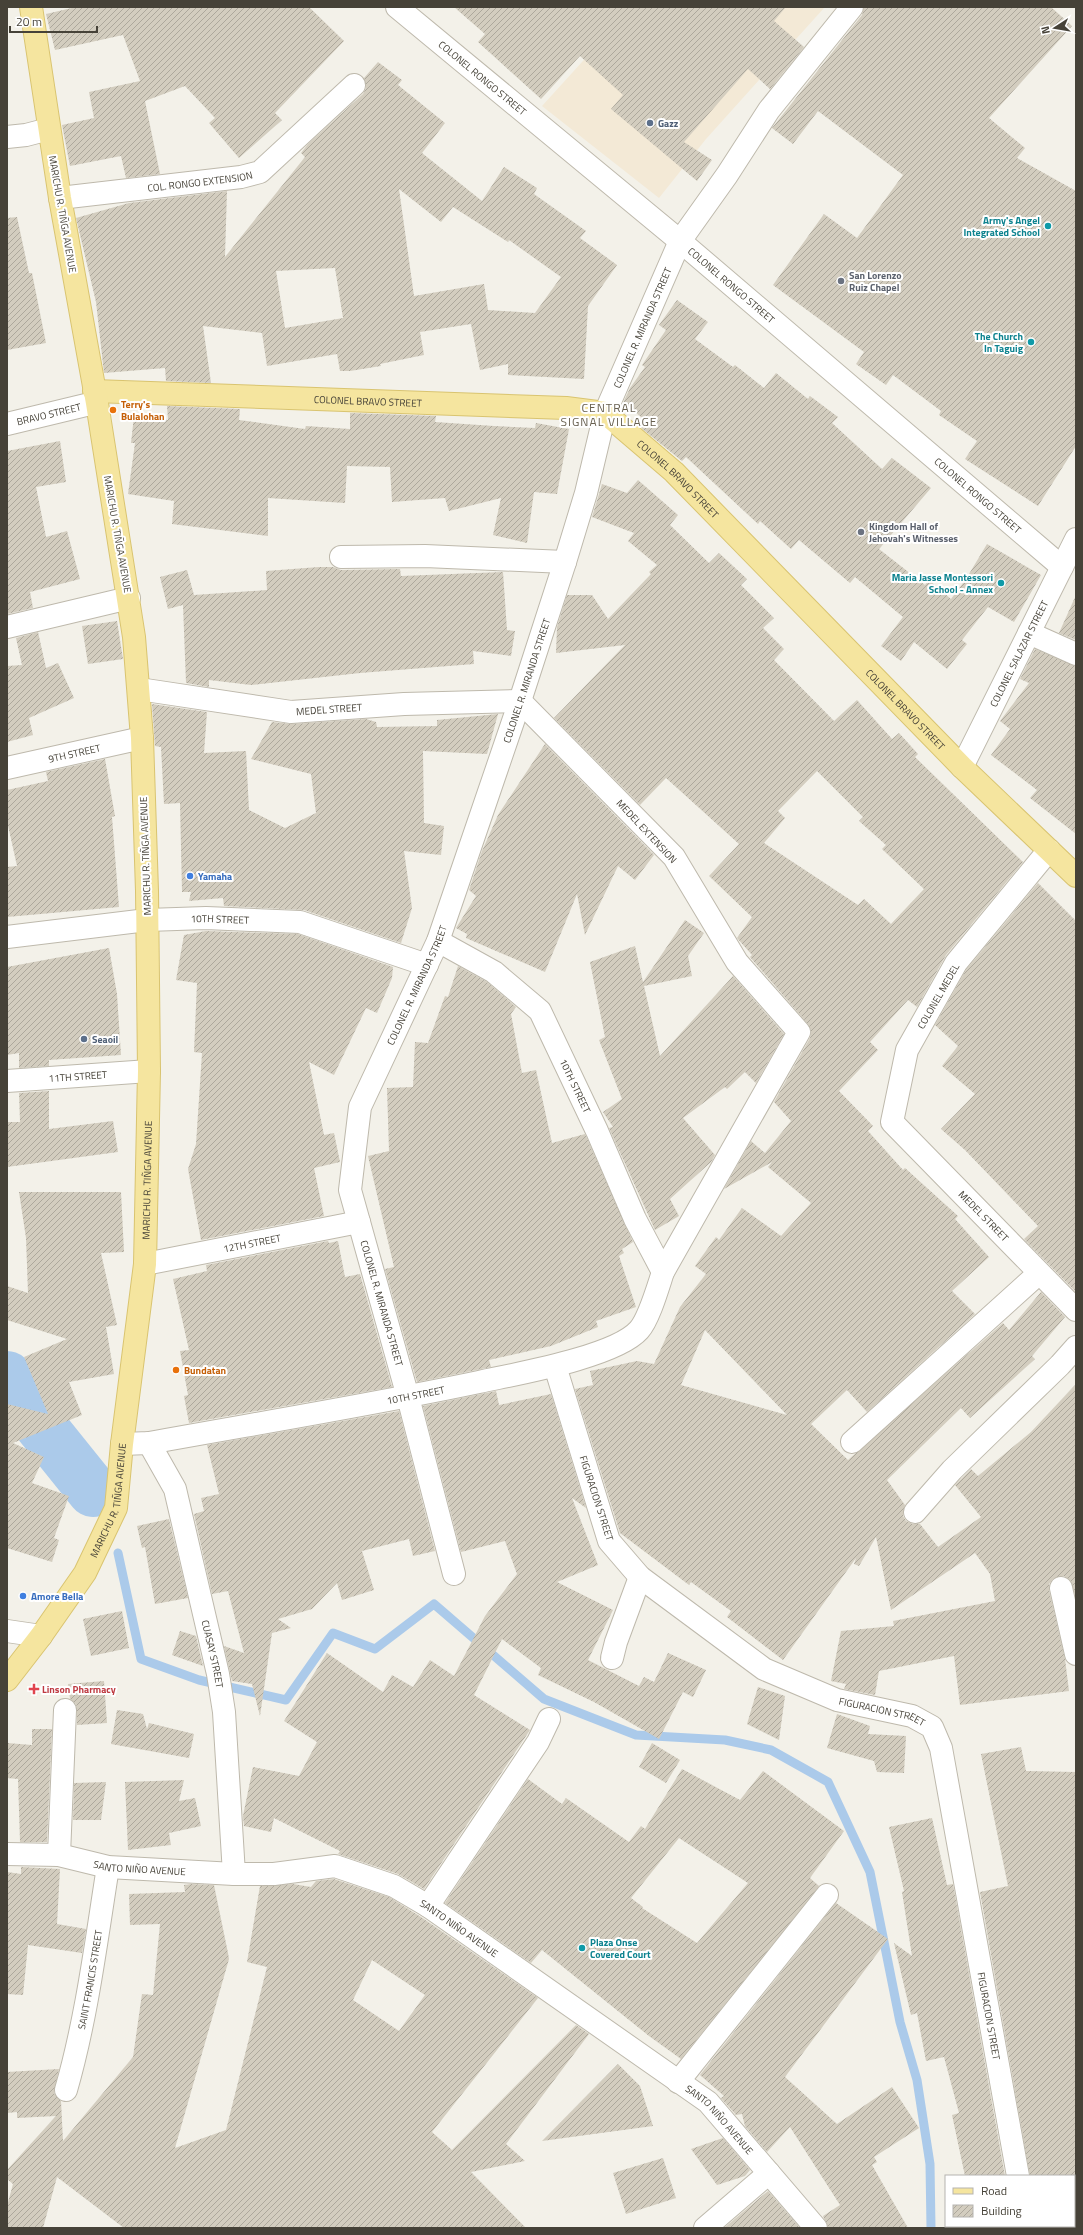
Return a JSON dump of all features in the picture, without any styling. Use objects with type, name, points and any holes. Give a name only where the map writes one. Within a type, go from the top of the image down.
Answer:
[{"type":"main road","name":"MARICHU R. TIÑGA AVENUE","points":[[7,1680],[41,1636],[85,1573],[116,1508],[122,1444],[145,1264],[148,1071],[147,920],[142,738],[139,689],[129,598],[92,398],[31,7]]},
{"type":"main road","name":"COLONEL BRAVO STREET","points":[[92,398],[566,408],[605,413],[674,472],[962,767],[1076,876]]},
{"type":"street","name":"COLONEL RONGO STREET","points":[[397,7],[680,241],[1062,567]]},
{"type":"street","name":"COLONEL R. MIRANDA STREET","points":[[454,1574],[408,1397],[350,1190],[360,1107],[438,941],[520,701],[565,562],[586,493],[605,413],[680,241],[727,175],[769,110],[852,7]]},
{"type":"street","name":"COL. RONGO EXTENSION","points":[[60,198],[241,177],[260,172],[354,85]]},
{"type":"street","points":[[7,137],[26,135],[49,129]]},
{"type":"street","name":"BRAVO STREET","points":[[7,424],[92,398]]},
{"type":"street","name":"COLONEL SALAZAR STREET","points":[[962,767],[1076,539]]},
{"type":"street","points":[[341,557],[425,556],[565,562]]},
{"type":"street","points":[[7,627],[129,598]]},
{"type":"street","points":[[1029,633],[1076,654]]},
{"type":"street","name":"MEDEL STREET","points":[[139,689],[291,712],[404,704],[520,701]]},
{"type":"street","name":"MEDEL EXTENSION","points":[[520,701],[674,857],[737,962],[799,1032]]},
{"type":"street","name":"9TH STREET","points":[[7,768],[142,738]]},
{"type":"street","name":"COLONEL MEDEL","points":[[892,1122],[907,1050],[956,963],[1049,850]]},
{"type":"street","name":"10TH STREET","points":[[7,937],[147,920],[206,918],[300,922],[427,965]]},
{"type":"street","name":"10TH STREET","points":[[438,941],[494,972],[540,1011],[598,1131],[635,1219],[663,1272]]},
{"type":"street","name":"10TH STREET","points":[[122,1444],[149,1443],[408,1397],[555,1366],[622,1342],[639,1330],[656,1295],[663,1272],[799,1032]]},
{"type":"street","name":"11TH STREET","points":[[7,1081],[148,1071]]},
{"type":"street","name":"MEDEL STREET","points":[[892,1122],[1038,1274],[1076,1310]]},
{"type":"street","name":"12TH STREET","points":[[145,1264],[360,1222]]},
{"type":"street","points":[[852,1442],[1038,1274]]},
{"type":"street","points":[[915,1512],[952,1470],[1055,1370],[1076,1347]]},
{"type":"street","name":"FIGURACION STREET","points":[[555,1366],[609,1541],[640,1577],[764,1668],[837,1700],[912,1716],[932,1727],[941,1748],[1018,2175]]},
{"type":"street","name":"CUASAY STREET","points":[[149,1443],[175,1490],[218,1674],[224,1712],[234,1874]]},
{"type":"street","points":[[612,1658],[616,1642],[640,1577]]},
{"type":"street","points":[[1061,1588],[1076,1654]]},
{"type":"street","points":[[7,1631],[41,1636]]},
{"type":"street","points":[[59,1855],[65,1710]]},
{"type":"street","points":[[428,1906],[538,1742],[549,1719]]},
{"type":"street","name":"SANTO NIÑO AVENUE","points":[[7,1854],[59,1855],[108,1867],[234,1874],[274,1874],[335,1866],[394,1886],[428,1906],[708,2102],[816,2228]]},
{"type":"street","name":"SAINT FRANCIS STREET","points":[[66,2090],[78,2050],[108,1867]]},
{"type":"street","points":[[678,2082],[827,1895]]},
{"type":"street","points":[[705,2228],[769,2173]]},
{"type":"shaded area","points":[[632,7],[824,8],[706,139],[659,198],[542,106]]},
{"type":"building","points":[[76,7],[309,7],[344,41],[275,113],[282,120],[239,158],[209,123],[215,118],[185,86],[145,101],[160,174],[126,178],[121,156],[70,166],[62,125],[94,118],[89,92],[140,81],[123,35],[55,50],[46,14]]},
{"type":"building","points":[[454,7],[786,7],[774,21],[804,47],[770,89],[748,69],[684,142],[712,160],[697,181],[611,109],[623,95],[580,56],[541,99],[478,42],[485,34]]},
{"type":"building","points":[[864,7],[1051,7],[1072,26],[989,118],[1025,148],[1017,158],[1076,191],[1076,446],[1038,506],[965,459],[977,441],[939,415],[941,411],[893,375],[886,385],[856,364],[864,352],[773,285],[824,214],[857,238],[903,175],[818,111],[793,144],[772,128],[862,15]]},
{"type":"building","points":[[378,62],[402,80],[398,85],[445,123],[422,153],[482,201],[504,167],[537,188],[534,194],[586,231],[580,238],[617,265],[588,306],[584,379],[508,375],[508,364],[480,370],[471,324],[420,332],[424,355],[380,364],[381,366],[350,371],[340,371],[337,354],[267,366],[262,333],[203,326],[211,383],[166,381],[165,368],[104,373],[96,302],[76,218],[129,203],[227,191],[225,257],[305,157],[301,153],[308,144],[363,94],[366,88],[364,78]],"holes":[[[399,189],[441,222],[453,207],[508,242],[509,240],[561,277],[535,313],[488,310],[484,284],[414,296]],[[335,268],[343,318],[285,328],[276,271]]]},
{"type":"building","points":[[17,217],[29,273],[32,273],[46,343],[7,350],[7,218]]},
{"type":"building","points":[[677,300],[708,322],[695,339],[733,367],[735,365],[764,388],[776,373],[808,399],[810,396],[838,417],[832,423],[882,469],[892,458],[931,488],[879,549],[925,585],[929,580],[951,599],[966,579],[987,544],[1041,575],[1014,622],[988,607],[962,640],[967,644],[947,669],[914,642],[901,661],[881,646],[903,617],[855,577],[850,583],[799,540],[791,549],[760,521],[758,524],[686,457],[682,461],[640,427],[645,420],[623,403],[630,388],[645,367],[642,365],[666,330],[659,325]]},
{"type":"building","points":[[167,406],[240,409],[239,420],[305,429],[306,426],[350,429],[350,413],[436,416],[435,422],[494,426],[535,428],[536,423],[569,429],[557,494],[534,492],[527,543],[493,535],[501,498],[449,511],[445,498],[392,502],[390,467],[347,466],[345,503],[268,498],[268,536],[172,524],[174,501],[128,494],[135,443],[131,443],[134,416],[168,420]]},
{"type":"building","points":[[60,441],[66,482],[36,487],[46,537],[67,531],[80,579],[30,592],[33,608],[7,614],[7,451]]},
{"type":"building","points":[[638,480],[678,515],[670,525],[709,563],[719,553],[747,579],[741,585],[774,618],[763,628],[784,649],[774,660],[834,721],[857,700],[892,739],[899,733],[918,754],[915,757],[1023,862],[946,955],[917,1007],[908,1000],[870,1042],[878,1050],[839,1091],[873,1126],[868,1131],[903,1170],[905,1168],[958,1216],[955,1219],[989,1257],[952,1291],[975,1314],[867,1412],[847,1390],[811,1424],[848,1460],[1003,1323],[1009,1330],[1041,1292],[1065,1317],[1032,1356],[1035,1359],[970,1418],[961,1408],[887,1480],[905,1505],[903,1516],[906,1521],[913,1524],[920,1524],[938,1547],[981,1517],[955,1485],[971,1469],[978,1476],[1031,1432],[1076,1384],[1076,1598],[1070,1580],[1064,1576],[1053,1579],[1049,1584],[1049,1590],[1065,1659],[1069,1691],[960,1705],[954,1656],[879,1671],[875,1695],[844,1689],[846,1684],[831,1681],[841,1631],[894,1626],[893,1621],[995,1601],[990,1574],[975,1553],[891,1610],[876,1537],[859,1566],[854,1564],[856,1558],[783,1660],[727,1617],[731,1611],[691,1582],[689,1585],[620,1533],[575,1389],[593,1385],[590,1371],[637,1361],[654,1364],[680,1307],[706,1274],[695,1266],[716,1237],[719,1240],[742,1208],[781,1236],[811,1203],[768,1167],[772,1162],[724,1189],[751,1141],[765,1153],[791,1121],[774,1102],[810,1038],[811,1031],[808,1024],[750,957],[752,955],[737,938],[752,917],[709,876],[739,844],[666,778],[640,805],[554,718],[625,645],[556,653],[557,627],[567,595],[592,595],[608,619],[651,574],[649,572],[657,565],[628,541],[634,533],[592,517],[602,484],[627,493]],"holes":[[[817,771],[863,817],[859,821],[886,845],[882,849],[924,889],[891,924],[864,899],[858,905],[764,843],[785,818],[778,811]],[[705,1330],[787,1415],[681,1385]]]},
{"type":"building","points":[[333,567],[341,570],[400,569],[401,576],[503,572],[507,630],[515,631],[511,656],[473,651],[474,664],[360,673],[251,685],[209,680],[209,687],[186,683],[183,605],[168,609],[160,577],[187,570],[194,595],[267,590],[266,571]]},
{"type":"building","points":[[1076,595],[1076,640],[1059,633]]},
{"type":"building","points":[[117,621],[123,659],[88,664],[82,626]]},
{"type":"building","points":[[38,632],[46,668],[58,663],[74,698],[29,718],[33,735],[7,742],[7,666],[22,665],[16,638]]},
{"type":"building","points":[[1035,649],[1076,666],[1076,834],[1030,798],[1037,790],[991,755],[1010,729],[1000,721],[1029,683],[1020,679]]},
{"type":"building","points":[[152,704],[207,712],[204,753],[246,751],[249,810],[285,828],[316,813],[311,774],[251,759],[272,722],[292,724],[366,719],[376,722],[377,727],[437,726],[437,720],[498,714],[487,754],[423,751],[424,823],[444,826],[441,855],[404,851],[412,908],[401,943],[304,910],[224,906],[223,898],[189,901],[191,892],[182,892],[180,803],[164,804],[161,747],[155,746]]},
{"type":"building","points":[[545,744],[654,855],[635,880],[618,866],[585,935],[577,894],[545,972],[466,938],[467,934],[456,928],[476,896],[469,890],[482,851],[498,815]]},
{"type":"building","points":[[105,759],[115,816],[112,817],[119,907],[7,917],[7,867],[17,866],[7,821],[7,790],[48,781],[46,772]]},
{"type":"building","points":[[1038,883],[1076,921],[1076,1292],[1024,1239],[1038,1226],[965,1150],[941,1129],[975,1094],[942,1066],[958,1046],[935,1025],[966,970]]},
{"type":"building","points":[[685,920],[704,933],[688,956],[692,976],[644,986],[660,1056],[733,976],[784,1034],[756,1083],[745,1072],[727,1089],[725,1087],[683,1118],[715,1155],[711,1162],[670,1199],[679,1216],[655,1230],[609,1128],[613,1127],[603,1112],[622,1099],[599,1040],[605,1037],[590,962],[635,946],[643,982]]},
{"type":"building","points":[[206,931],[298,934],[393,967],[392,978],[377,1013],[366,1008],[334,1075],[309,1062],[324,1135],[334,1133],[340,1162],[314,1168],[324,1216],[201,1240],[188,1169],[196,1144],[202,1053],[194,1052],[197,983],[176,980],[184,935]]},
{"type":"building","points":[[109,948],[117,994],[121,1055],[49,1060],[49,1066],[19,1068],[19,1053],[7,1055],[7,967]]},
{"type":"building","points":[[458,966],[487,982],[516,1007],[511,1014],[522,1073],[536,1070],[552,1143],[585,1134],[633,1242],[622,1249],[624,1253],[619,1256],[636,1307],[596,1321],[598,1327],[551,1346],[489,1360],[491,1367],[417,1382],[385,1269],[394,1267],[368,1156],[389,1151],[387,1088],[413,1087],[415,1042],[428,1043],[445,996],[448,997]]},
{"type":"building","points":[[49,1091],[49,1129],[113,1121],[118,1152],[7,1167],[7,1122],[20,1122],[19,1093]]},
{"type":"building","points":[[19,1192],[121,1192],[124,1252],[101,1253],[117,1325],[106,1327],[114,1374],[69,1382],[82,1415],[13,1443],[44,1457],[32,1483],[69,1496],[54,1538],[59,1540],[52,1562],[7,1548],[7,1404],[48,1414],[24,1357],[67,1339],[7,1320],[7,1286],[28,1293],[26,1238]]},
{"type":"building","points":[[328,1241],[329,1243],[338,1241],[345,1277],[360,1274],[392,1387],[189,1423],[184,1396],[188,1395],[180,1351],[189,1350],[173,1279],[207,1271],[206,1265]]},
{"type":"building","points":[[496,1391],[499,1405],[551,1394],[586,1508],[572,1498],[598,1565],[557,1582],[613,1610],[588,1660],[639,1686],[644,1677],[654,1682],[668,1653],[706,1670],[693,1697],[683,1692],[659,1739],[594,1702],[538,1675],[541,1668],[502,1639],[474,1695],[530,1730],[424,1889],[398,1874],[338,1854],[340,1851],[274,1818],[271,1832],[244,1826],[243,1816],[253,1767],[299,1776],[317,1742],[284,1721],[327,1653],[383,1692],[392,1675],[413,1687],[430,1660],[454,1676],[485,1616],[517,1574],[505,1541],[461,1552],[423,1406]]},
{"type":"building","points":[[399,1411],[435,1551],[413,1556],[409,1539],[362,1551],[374,1590],[342,1600],[337,1583],[312,1609],[278,1619],[291,1628],[272,1633],[260,1716],[252,1684],[232,1681],[224,1646],[244,1653],[228,1591],[212,1594],[194,1514],[204,1511],[201,1498],[219,1494],[207,1445]]},
{"type":"building","points":[[169,1519],[188,1598],[155,1604],[145,1547],[142,1548],[137,1526]]},
{"type":"building","points":[[122,1611],[129,1648],[91,1656],[83,1619]]},
{"type":"building","points":[[180,1631],[196,1636],[203,1666],[172,1655]]},
{"type":"building","points":[[104,1681],[107,1723],[77,1725],[76,1704],[70,1699],[68,1684]]},
{"type":"building","points":[[758,1687],[785,1696],[779,1740],[747,1724]]},
{"type":"building","points":[[117,1710],[143,1714],[147,1729],[149,1723],[194,1734],[189,1758],[111,1744]]},
{"type":"building","points":[[837,1714],[870,1726],[868,1734],[906,1736],[904,1773],[877,1772],[874,1761],[827,1748]]},
{"type":"building","points":[[32,1729],[52,1729],[47,1842],[20,1842],[18,1779],[7,1778],[7,1743],[32,1745]]},
{"type":"building","points":[[652,1743],[680,1760],[666,1783],[639,1767]]},
{"type":"building","points":[[1021,1747],[1026,1771],[1076,1772],[1076,2176],[1030,2175],[980,1892],[1008,1886],[981,1754]]},
{"type":"building","points":[[682,1769],[740,1800],[763,1771],[844,1831],[810,1878],[819,1886],[681,2059],[649,2036],[542,1950],[531,1963],[445,1903],[528,1779],[562,1804],[566,1798],[629,1842],[641,1826],[645,1829]],"holes":[[[679,1838],[748,1883],[697,1943],[642,1908],[643,1907],[631,1898]]]},
{"type":"building","points":[[184,1780],[179,1801],[195,1798],[201,1826],[169,1833],[171,1845],[128,1850],[125,1782]]},
{"type":"building","points":[[106,1782],[101,1820],[73,1820],[74,1783]]},
{"type":"building","points":[[932,1818],[947,1885],[953,1884],[1005,2175],[965,2175],[952,2115],[959,2113],[944,2057],[926,2061],[917,2013],[911,2015],[894,1943],[912,1956],[902,1892],[904,1891],[889,1827]]},
{"type":"building","points":[[21,1867],[60,1869],[57,1924],[86,1929],[82,1953],[28,1945],[23,1995],[7,1994],[7,1872],[21,1874]]},
{"type":"building","points":[[334,1879],[389,1897],[421,1917],[538,1998],[432,2132],[452,2150],[576,2025],[589,2034],[506,2144],[525,2161],[471,2172],[526,2228],[124,2228],[57,2177],[43,2228],[7,2228],[7,2206],[13,2184],[7,2179],[7,2170],[56,2116],[17,2118],[17,2112],[7,2113],[7,2072],[59,2069],[54,2093],[61,2101],[63,2141],[133,2057],[142,1994],[153,1995],[160,1924],[130,1925],[129,1894],[185,1892],[184,1885],[214,1885],[228,1953],[229,1959],[175,2148],[226,2130],[267,1967],[247,1962],[260,1886],[293,1884],[311,1887],[316,1881]],"holes":[[[372,1960],[425,1995],[399,2031],[353,2000]]]},
{"type":"building","points":[[836,1903],[888,1939],[785,2077],[837,2124],[892,2087],[919,2128],[874,2157],[877,2162],[872,2165],[908,2228],[828,2228],[823,2216],[840,2205],[790,2127],[767,2152],[745,2126],[742,2114],[736,2115],[721,2098],[724,2096],[700,2075]]},
{"type":"building","points":[[618,2064],[640,2086],[653,2126],[542,2141]]},
{"type":"building","points":[[723,2138],[750,2170],[745,2176],[717,2185],[691,2149]]},
{"type":"building","points":[[663,2158],[676,2198],[626,2214],[613,2173]]},
{"type":"building","points":[[768,2191],[800,2228],[724,2228]]},
{"type":"waterway","points":[[7,1377],[15,1394],[93,1491]]},
{"type":"waterway","points":[[118,1553],[141,1659],[199,1680],[286,1700],[333,1633],[375,1649],[434,1604],[544,1699],[636,1735],[725,1740],[771,1750],[828,1782],[870,1872],[900,2022],[917,2080],[930,2164],[931,2228]]},
{"type":"place","name":"Gazz","points":[[650,123]]},
{"type":"place","name":"Army's Angel Integrated School","points":[[1048,226]]},
{"type":"place","name":"San Lorenzo Ruiz Chapel","points":[[841,281]]},
{"type":"place","name":"The Church In Taguig","points":[[1031,342]]},
{"type":"place","name":"Terry's Bulalohan","points":[[113,410]]},
{"type":"place","name":"Kingdom Hall of Jehovah's Witnesses","points":[[861,532]]},
{"type":"place","name":"Maria Jasse Montessori School - Annex","points":[[1001,583]]},
{"type":"place","name":"Yamaha","points":[[190,876]]},
{"type":"place","name":"Seaoil","points":[[84,1039]]},
{"type":"place","name":"Bundatan","points":[[176,1370]]},
{"type":"place","name":"Amore Bella","points":[[23,1596]]},
{"type":"place","name":"Linson Pharmacy","points":[[34,1689]]},
{"type":"place","name":"Plaza Onse Covered Court","points":[[582,1948]]},
{"type":"district","name":"CENTRAL SIGNAL VILLAGE","points":[[609,415]]}]
